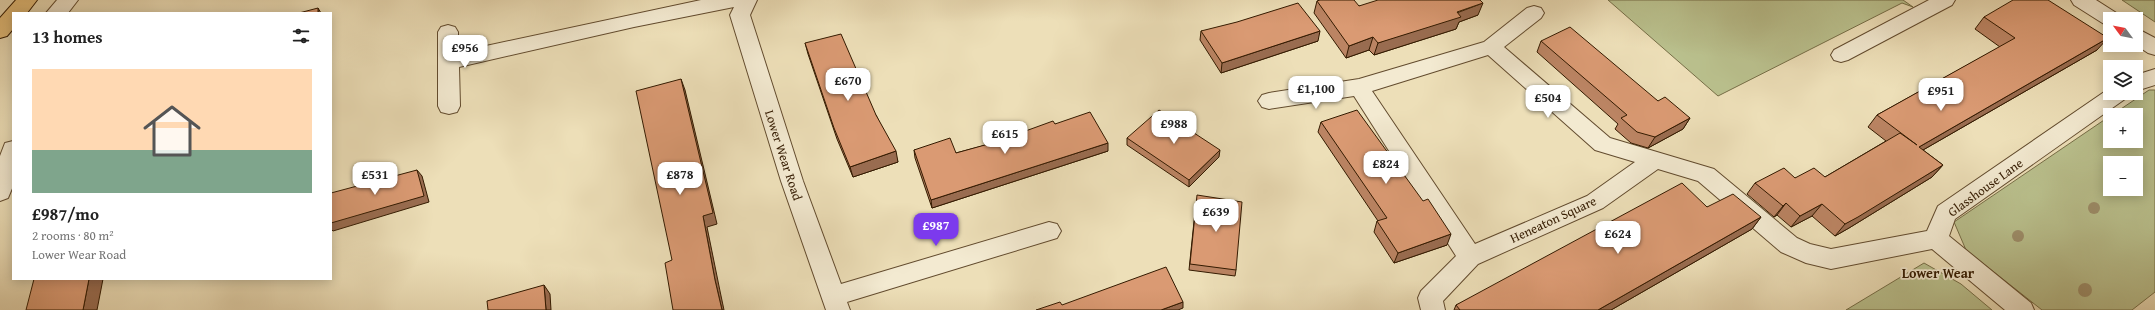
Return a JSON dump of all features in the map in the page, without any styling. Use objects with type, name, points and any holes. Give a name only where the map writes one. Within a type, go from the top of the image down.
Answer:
[{"type":"main road","points":[[17,12],[27,0]]},
{"type":"main road","points":[[0,31],[12,17]]},
{"type":"street","points":[[57,12],[68,0]]},
{"type":"street","points":[[448,62],[634,20],[737,0]]},
{"type":"street","name":"Lower Wear Road","points":[[747,0],[740,15],[748,45],[792,181],[836,303]]},
{"type":"street","points":[[1841,55],[1946,0]]},
{"type":"street","points":[[2081,0],[2103,14]]},
{"type":"street","points":[[1269,101],[1359,86],[1491,47],[1534,13]]},
{"type":"street","points":[[448,32],[449,106]]},
{"type":"street","points":[[2143,40],[2155,48]]},
{"type":"street","points":[[1491,47],[1603,144],[1653,161],[1706,175],[1789,245],[1806,253],[1831,259],[1936,239],[2022,310]]},
{"type":"street","points":[[2143,81],[2155,77]]},
{"type":"street","points":[[1359,86],[1470,257]]},
{"type":"street","name":"Glasshouse Lane","points":[[1936,239],[1946,213],[2108,100]]},
{"type":"street","points":[[0,192],[12,152]]},
{"type":"street","name":"Heneaton Square","points":[[1433,310],[1430,298],[1470,257],[1595,202],[1653,161]]},
{"type":"street","points":[[836,303],[1048,231]]},
{"type":"green space","points":[[1608,0],[1903,0],[1913,7],[1902,3],[1718,96]]},
{"type":"green space","points":[[2122,0],[2155,0],[2155,22],[2143,14],[2143,12],[2140,12]]},
{"type":"green space","points":[[2149,90],[2155,90],[2155,292],[2132,310],[2042,310],[1966,250],[1954,222],[2103,121],[2103,148],[2143,148],[2143,108],[2122,108],[2134,100],[2143,100],[2143,94]]},
{"type":"green space","points":[[1924,263],[1961,284],[1992,310],[1846,310]]},
{"type":"building","points":[[1354,0],[1359,6],[1378,0],[1480,0],[1483,3],[1457,12],[1461,17],[1378,43],[1373,37],[1349,46],[1317,1]]},
{"type":"building","points":[[2013,0],[2048,0],[2103,35],[2103,41],[1919,147],[1943,165],[1845,224],[1822,204],[1800,216],[1786,203],[1783,206],[1755,183],[1784,168],[1795,178],[1814,168],[1825,177],[1900,133],[1917,145],[1877,115],[2015,38],[1984,17]]},
{"type":"building","points":[[1298,3],[1320,31],[1222,63],[1201,31],[1237,22]]},
{"type":"building","points":[[318,8],[318,12],[303,12]]},
{"type":"building","points":[[1570,27],[1658,101],[1665,97],[1690,118],[1655,137],[1637,132],[1621,118],[1627,115],[1541,41]]},
{"type":"building","points":[[841,34],[876,115],[896,151],[850,167],[834,128],[805,43]]},
{"type":"building","points":[[681,79],[713,213],[703,216],[722,310],[673,310],[665,263],[672,260],[636,91]]},
{"type":"building","points":[[1159,110],[1220,150],[1189,180],[1127,138]]},
{"type":"building","points":[[1357,110],[1423,201],[1428,199],[1451,234],[1398,253],[1377,221],[1387,218],[1321,122]]},
{"type":"building","points":[[1090,112],[1108,143],[931,200],[914,150],[950,138],[956,153],[1021,135],[1020,133],[1053,121],[1055,124]]},
{"type":"building","points":[[417,170],[424,196],[332,223],[332,193]]},
{"type":"building","points":[[1682,183],[1707,207],[1733,194],[1761,217],[1598,310],[1460,310],[1456,305]]},
{"type":"building","points":[[1197,195],[1242,202],[1236,270],[1190,264]]},
{"type":"building","points":[[1166,267],[1183,302],[1161,310],[1036,310],[1060,302],[1062,305]]},
{"type":"building","points":[[34,280],[89,280],[83,310],[26,310]]},
{"type":"building","points":[[544,285],[546,310],[488,310],[487,301]]},
{"type":"district","name":"Lower Wear","points":[[1938,273]]}]
